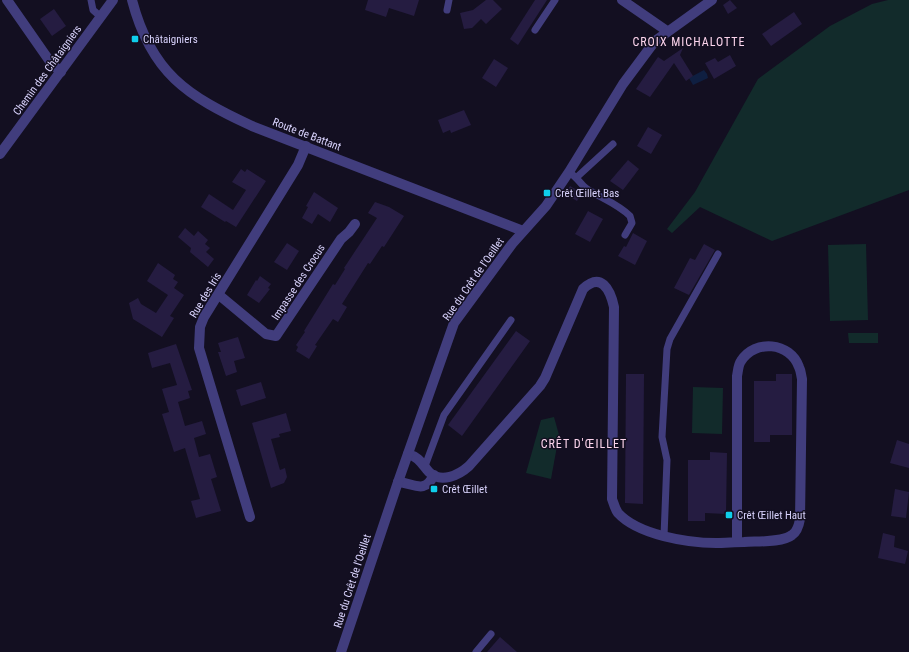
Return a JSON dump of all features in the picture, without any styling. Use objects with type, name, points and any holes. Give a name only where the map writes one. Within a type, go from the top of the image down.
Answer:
[{"type":"street","points":[[7,0],[51,64],[61,72]]},
{"type":"street","name":"Chemin des Châtaigniers","points":[[0,154],[113,0]]},
{"type":"street","name":"Route de Battant","points":[[132,0],[136,17],[149,46],[166,71],[190,94],[245,123],[523,231]]},
{"type":"street","points":[[622,0],[667,31]]},
{"type":"street","name":"Rue du Crêt de l'Oeillet","points":[[342,652],[398,482],[454,323],[512,244],[573,174],[636,66],[655,41],[712,0]]},
{"type":"street","name":"Rue des Iris","points":[[250,517],[200,348],[200,327],[204,317],[298,165],[306,146]]},
{"type":"street","name":"Impasse des Crocus","points":[[219,295],[266,334],[276,336],[341,239],[355,224]]},
{"type":"street","points":[[408,454],[414,456],[434,475],[448,478],[463,472],[540,386],[545,378],[583,289],[589,283],[597,282],[606,286],[612,297],[614,307],[612,499],[617,512],[627,521],[664,536],[679,540],[716,543],[736,542],[783,539],[792,535],[797,529],[800,519],[802,379],[799,366],[789,353],[777,347],[762,346],[750,352],[741,361],[737,376],[736,542]]},
{"type":"street","points":[[398,482],[422,487],[429,483],[434,475]]},
{"type":"lane","points":[[91,0],[93,10],[101,17]]},
{"type":"lane","points":[[447,10],[449,0]]},
{"type":"lane","points":[[535,30],[555,0]]},
{"type":"lane","points":[[613,144],[573,174],[586,188],[611,202],[630,216],[632,223],[625,235]]},
{"type":"lane","points":[[664,536],[667,460],[662,437],[667,349],[670,339],[718,254]]},
{"type":"lane","points":[[425,466],[444,415],[511,320]]},
{"type":"lane","points":[[476,652],[491,634]]},
{"type":"green space","points":[[888,0],[909,0],[909,190],[772,241],[700,207],[672,233],[667,229],[695,192],[758,79],[830,26],[872,4]]},
{"type":"green space","points":[[866,244],[868,320],[830,321],[828,245]]},
{"type":"green space","points":[[848,333],[878,333],[878,343],[849,343]]},
{"type":"green space","points":[[693,387],[723,388],[722,434],[692,433]]},
{"type":"green space","points":[[554,417],[559,435],[551,479],[526,473],[541,420]]},
{"type":"water","points":[[704,70],[708,78],[693,85],[689,78]]},
{"type":"building","points":[[368,0],[419,0],[414,16],[389,8],[386,17],[365,10]]},
{"type":"building","points":[[486,0],[493,0],[502,9],[486,24],[481,19],[472,28],[464,29],[460,13],[473,10]]},
{"type":"building","points":[[535,0],[547,0],[518,45],[510,39]]},
{"type":"building","points":[[730,0],[737,8],[728,14],[723,5]]},
{"type":"building","points":[[54,9],[66,26],[52,36],[40,19]]},
{"type":"building","points":[[794,12],[802,24],[771,46],[762,34]]},
{"type":"building","points":[[683,48],[680,55],[693,76],[686,81],[674,63],[650,97],[636,89],[658,57],[664,61]]},
{"type":"building","points":[[730,55],[736,66],[714,79],[705,63],[715,58],[718,62]]},
{"type":"building","points":[[494,59],[508,68],[496,87],[482,78]]},
{"type":"building","points":[[464,110],[471,125],[451,133],[450,130],[443,133],[438,120]]},
{"type":"building","points":[[648,127],[662,135],[651,154],[637,146]]},
{"type":"building","points":[[628,160],[639,169],[623,190],[610,181]]},
{"type":"building","points":[[241,169],[245,172],[247,169],[266,181],[236,227],[201,207],[209,194],[233,210],[246,190],[232,182]]},
{"type":"building","points":[[570,186],[582,193],[577,201],[565,194]]},
{"type":"building","points":[[314,192],[338,208],[330,222],[318,214],[312,224],[302,218],[308,207],[306,206]]},
{"type":"building","points":[[375,202],[389,207],[404,216],[384,247],[382,246],[370,264],[368,263],[342,304],[347,307],[338,322],[333,319],[315,345],[317,346],[309,359],[296,351],[298,347],[296,345],[333,284],[335,285],[345,269],[344,268],[377,218],[368,213]]},
{"type":"building","points":[[588,211],[603,219],[590,242],[575,234]]},
{"type":"building","points":[[185,228],[194,236],[198,231],[208,240],[205,244],[210,248],[206,252],[214,259],[208,267],[190,252],[191,248],[178,237]]},
{"type":"building","points":[[633,233],[647,241],[635,265],[618,256],[624,246],[626,247]]},
{"type":"building","points":[[287,243],[299,251],[287,270],[274,262]]},
{"type":"building","points":[[704,244],[715,250],[689,295],[674,288],[690,258],[695,260]]},
{"type":"building","points":[[158,263],[175,275],[173,279],[178,282],[174,288],[184,295],[170,316],[174,318],[162,337],[133,319],[129,303],[138,298],[141,304],[156,313],[168,295],[147,281]]},
{"type":"building","points":[[260,276],[271,284],[268,288],[270,289],[259,303],[247,295]]},
{"type":"building","points":[[516,331],[530,341],[462,436],[448,425]]},
{"type":"building","points":[[238,337],[245,358],[234,361],[237,372],[226,376],[218,352],[221,352],[218,343]]},
{"type":"building","points":[[176,344],[192,390],[188,391],[190,398],[178,402],[185,426],[202,421],[206,434],[194,438],[199,457],[210,454],[217,477],[211,479],[221,511],[196,518],[191,501],[200,499],[185,448],[174,452],[162,414],[169,412],[162,389],[177,385],[170,363],[152,368],[148,353]]},
{"type":"building","points":[[626,374],[644,374],[643,504],[625,503]]},
{"type":"building","points":[[776,374],[792,374],[792,435],[770,435],[770,442],[754,442],[754,381],[776,381]]},
{"type":"building","points":[[261,382],[266,398],[241,406],[236,390]]},
{"type":"building","points":[[286,413],[291,431],[279,434],[280,437],[271,439],[280,470],[285,468],[287,477],[284,483],[271,488],[252,423]]},
{"type":"building","points":[[897,440],[909,444],[909,468],[890,463]]},
{"type":"building","points":[[710,452],[727,453],[726,514],[705,513],[705,521],[688,521],[688,460],[710,460]]},
{"type":"building","points":[[895,489],[909,492],[906,518],[891,516]]},
{"type":"building","points":[[883,533],[895,536],[894,547],[908,551],[905,564],[878,558]]},
{"type":"building","points":[[500,637],[517,652],[487,652]]},
{"type":"place","name":"Châtaigniers","points":[[135,39]]},
{"type":"place","name":"Crêt Œillet Bas","points":[[547,193]]},
{"type":"place","name":"Crêt Œillet","points":[[434,489]]},
{"type":"place","name":"Crêt Œillet Haut","points":[[729,515]]},
{"type":"district","name":"CROIX MICHALOTTE","points":[[689,42]]},
{"type":"district","name":"CRÊT D'ŒILLET","points":[[584,444]]}]
